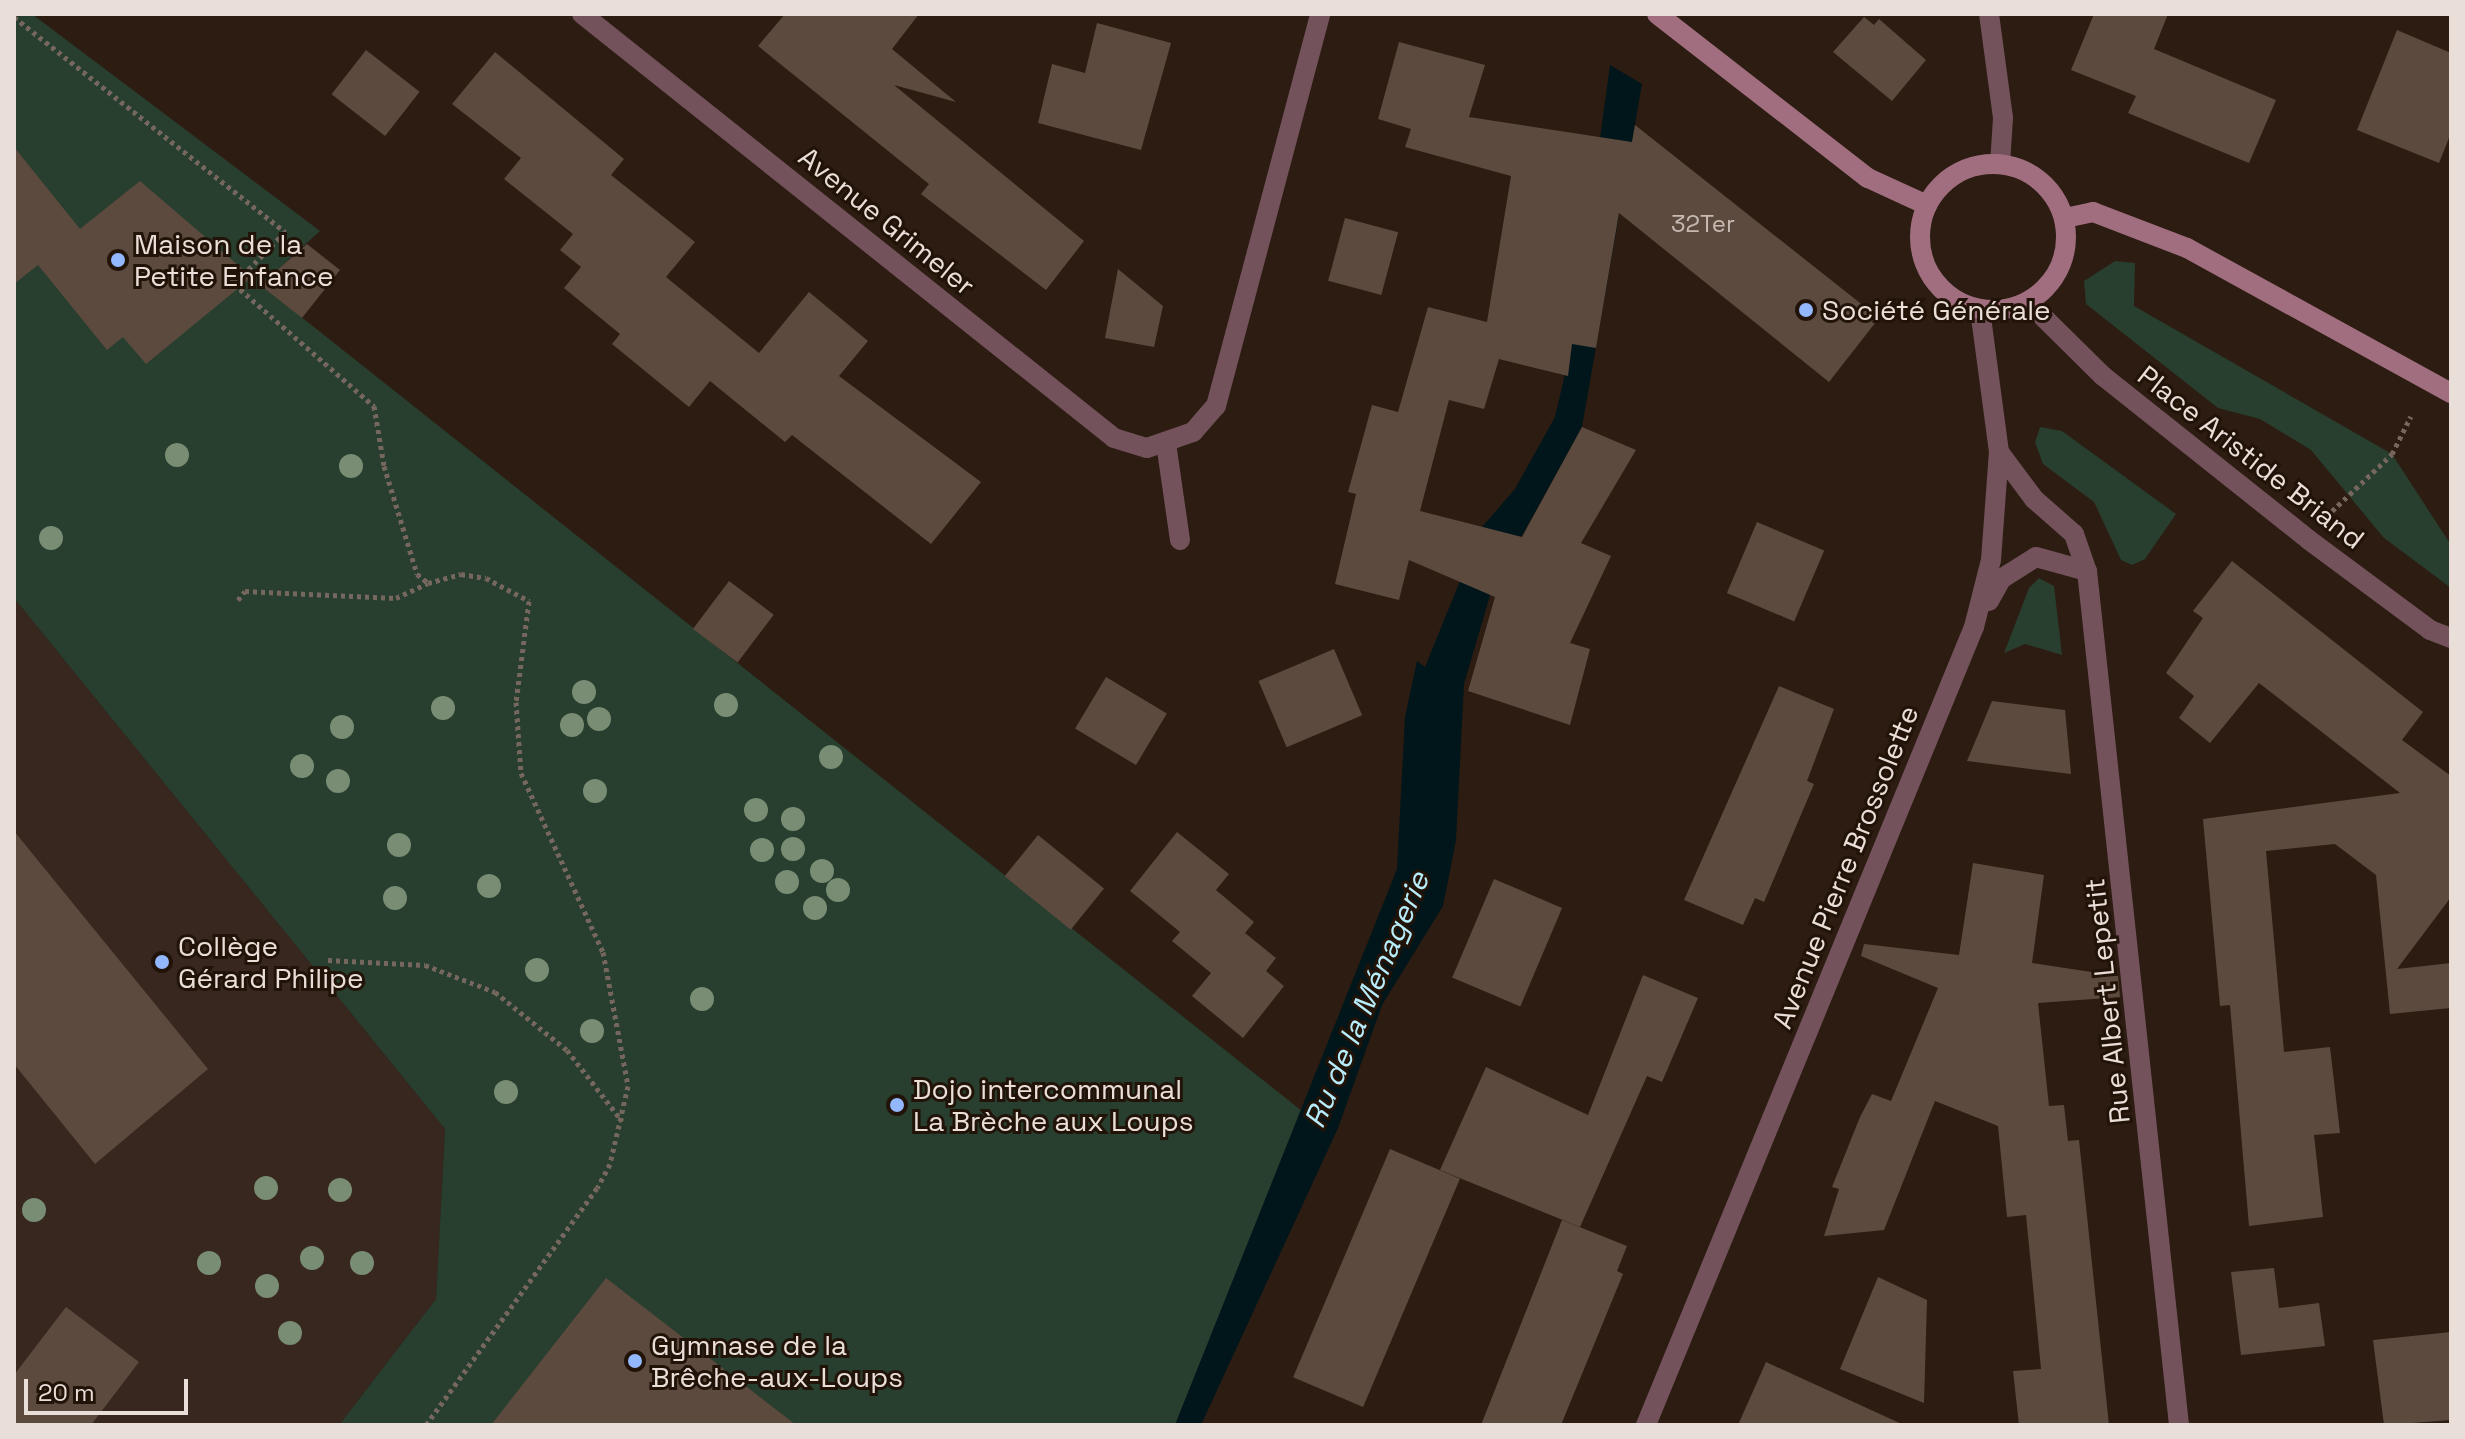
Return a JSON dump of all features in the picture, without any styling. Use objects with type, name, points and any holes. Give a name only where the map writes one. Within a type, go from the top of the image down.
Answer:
[{"type":"street","name":"Avenue Grimeler","points":[[582,14],[1114,438],[1147,448],[1166,443]]},
{"type":"street","points":[[1180,540],[1166,443],[1193,432],[1216,406],[1320,14]]},
{"type":"street","points":[[1657,14],[1868,178],[1927,205]]},
{"type":"street","points":[[1989,14],[2003,118],[2000,164]]},
{"type":"street","points":[[2000,164],[2041,181],[2065,218],[2061,266],[2029,303],[1980,310],[1941,290],[1928,271],[1921,250],[1927,205],[1957,173],[2000,164]]},
{"type":"street","points":[[2065,218],[2093,212],[2187,248],[2451,393]]},
{"type":"street","name":"Place Aristide Briand","points":[[2029,303],[2103,376],[2309,540],[2430,630],[2451,638]]},
{"type":"street","name":"Avenue Pierre Brossolette","points":[[1646,1425],[1974,627],[1991,560],[1999,452],[1980,310]]},
{"type":"street","name":"Rue Albert Lepetit","points":[[1999,452],[2034,499],[2074,534],[2087,571],[2179,1425]]},
{"type":"street","points":[[1974,627],[2001,579],[2018,564],[2036,557],[2087,571]]},
{"type":"path","points":[[14,17],[285,232],[234,284],[374,406],[384,466],[417,574],[428,583]]},
{"type":"path","points":[[2309,540],[2347,491],[2392,454],[2431,380]]},
{"type":"path","points":[[238,600],[245,591],[396,598],[428,583],[475,575],[529,601],[516,702],[517,753],[606,963],[624,1042],[628,1086],[622,1121],[597,1188],[426,1425]]},
{"type":"path","points":[[328,960],[425,965],[495,992],[567,1050],[622,1121]]},
{"type":"shaded area","name":"Collège Gérard Philipe","points":[[14,598],[445,1129],[436,1299],[339,1425],[14,1425]]},
{"type":"green space","points":[[14,14],[32,14],[320,231],[261,285],[1302,1111],[1175,1425],[339,1425],[436,1299],[445,1129],[14,598]]},
{"type":"green space","points":[[2115,261],[2135,263],[2134,306],[2392,454],[2451,545],[2451,588],[2384,538],[2311,450],[2260,419],[2218,408],[2086,304],[2084,281]]},
{"type":"green space","points":[[2040,427],[2062,431],[2176,514],[2145,559],[2132,565],[2121,560],[2094,502],[2043,464],[2035,442]]},
{"type":"green space","points":[[2039,578],[2054,586],[2062,655],[2025,644],[2004,653],[2029,588]]},
{"type":"water","name":"Ru de la Ménagerie","points":[[1610,65],[1642,84],[1582,427],[1491,592],[1464,684],[1456,840],[1443,906],[1382,1005],[1338,1128],[1201,1425],[1175,1425],[1397,869],[1405,717],[1417,661],[1425,667],[1482,527],[1515,489],[1555,417],[1572,344]]},
{"type":"building","points":[[785,14],[919,14],[892,49],[956,102],[894,85],[1084,241],[1046,290],[921,194],[929,184],[758,46]]},
{"type":"building","points":[[2094,14],[2168,14],[2154,49],[2276,100],[2249,163],[2128,113],[2136,96],[2071,70]]},
{"type":"building","points":[[1864,17],[1874,25],[1879,19],[1926,60],[1892,101],[1833,52]]},
{"type":"building","points":[[1097,23],[1171,43],[1141,150],[1038,123],[1052,64],[1085,73]]},
{"type":"building","points":[[2397,30],[2451,53],[2451,133],[2439,163],[2357,130]]},
{"type":"building","points":[[1399,42],[1485,65],[1469,117],[1632,142],[1635,125],[1879,318],[1829,382],[1619,213],[1596,348],[1572,344],[1568,376],[1499,359],[1484,409],[1449,400],[1420,511],[1522,537],[1582,427],[1636,450],[1581,543],[1611,556],[1570,643],[1590,649],[1570,725],[1468,691],[1495,597],[1409,560],[1399,600],[1335,584],[1356,494],[1348,492],[1372,405],[1398,412],[1428,307],[1487,322],[1511,176],[1405,147],[1411,129],[1378,119]]},
{"type":"building","points":[[366,50],[420,92],[385,136],[332,94]]},
{"type":"building","points":[[495,52],[624,159],[611,175],[695,242],[666,277],[759,353],[809,292],[868,341],[839,376],[981,482],[931,544],[792,435],[785,442],[710,381],[689,407],[612,344],[620,334],[564,288],[581,267],[560,250],[573,234],[504,179],[521,158],[452,104]]},
{"type":"building","name":"Maison de la Petite Enfance","points":[[14,147],[80,229],[140,181],[252,277],[146,364],[123,337],[107,350],[38,265],[14,284]]},
{"type":"building","points":[[1345,218],[1398,232],[1381,295],[1328,281]]},
{"type":"building","points":[[307,244],[340,270],[302,318],[260,285]]},
{"type":"building","points":[[1118,269],[1163,306],[1154,347],[1105,338]]},
{"type":"building","points":[[1757,522],[1824,551],[1794,621],[1727,593]]},
{"type":"building","points":[[2232,561],[2423,712],[2402,740],[2451,776],[2451,897],[2397,969],[2451,963],[2451,1008],[2390,1014],[2376,875],[2335,844],[2266,851],[2284,1052],[2330,1047],[2340,1133],[2314,1135],[2323,1217],[2249,1226],[2230,1005],[2220,1006],[2203,819],[2400,793],[2259,683],[2210,743],[2179,718],[2194,696],[2166,673],[2203,618],[2193,611]]},
{"type":"building","points":[[729,581],[774,615],[738,663],[693,629]]},
{"type":"building","points":[[1334,649],[1362,715],[1287,747],[1259,681]]},
{"type":"building","points":[[1106,677],[1167,714],[1136,765],[1075,728]]},
{"type":"building","points":[[1779,686],[1834,709],[1807,781],[1814,784],[1764,902],[1755,898],[1743,925],[1684,900]]},
{"type":"building","points":[[1992,701],[2065,710],[2071,774],[1967,761]]},
{"type":"building","points":[[14,831],[208,1069],[95,1164],[14,1064]]},
{"type":"building","points":[[1177,832],[1229,874],[1216,890],[1254,922],[1245,933],[1276,958],[1266,971],[1284,986],[1243,1038],[1192,996],[1211,973],[1172,941],[1180,932],[1130,891]]},
{"type":"building","points":[[1038,835],[1104,888],[1071,930],[1005,876]]},
{"type":"building","points":[[1973,863],[2044,875],[2032,963],[2118,976],[2120,997],[2038,1003],[2049,1106],[2064,1105],[2068,1141],[2079,1140],[2109,1425],[2019,1425],[2013,1371],[2041,1369],[2026,1215],[2007,1217],[1998,1126],[1935,1101],[1884,1230],[1824,1236],[1839,1189],[1832,1187],[1860,1117],[1872,1094],[1891,1101],[1938,988],[1861,956],[1864,944],[1959,955]]},
{"type":"building","points":[[1494,879],[1562,908],[1520,1006],[1452,977]]},
{"type":"building","points":[[1643,975],[1698,998],[1662,1082],[1647,1076],[1580,1227],[1440,1170],[1486,1067],[1588,1115]]},
{"type":"building","points":[[1390,1149],[1460,1179],[1363,1407],[1293,1377]]},
{"type":"building","points":[[1562,1220],[1627,1246],[1617,1271],[1623,1274],[1561,1425],[1481,1425]]},
{"type":"building","points":[[2274,1268],[2279,1308],[2319,1303],[2325,1346],[2241,1355],[2231,1272]]},
{"type":"building","points":[[1878,1277],[1927,1300],[1924,1403],[1840,1369]]},
{"type":"building","points":[[606,1278],[796,1425],[491,1425]]},
{"type":"building","points":[[66,1307],[139,1362],[91,1425],[14,1425],[14,1375]]},
{"type":"building","points":[[2451,1332],[2451,1420],[2384,1425],[2373,1340]]},
{"type":"building","points":[[1766,1362],[1904,1425],[1738,1425]]},
{"type":"place","name":"Maison de la Petite Enfance","points":[[118,260]]},
{"type":"place","name":"Société Générale","points":[[1806,310]]},
{"type":"place","name":"Collège Gérard Philipe","points":[[162,962]]},
{"type":"place","name":"Dojo intercommunal La Brèche aux Loups","points":[[897,1105]]},
{"type":"place","name":"Gymnase de la Brêche-aux-Loups","points":[[635,1361]]}]
